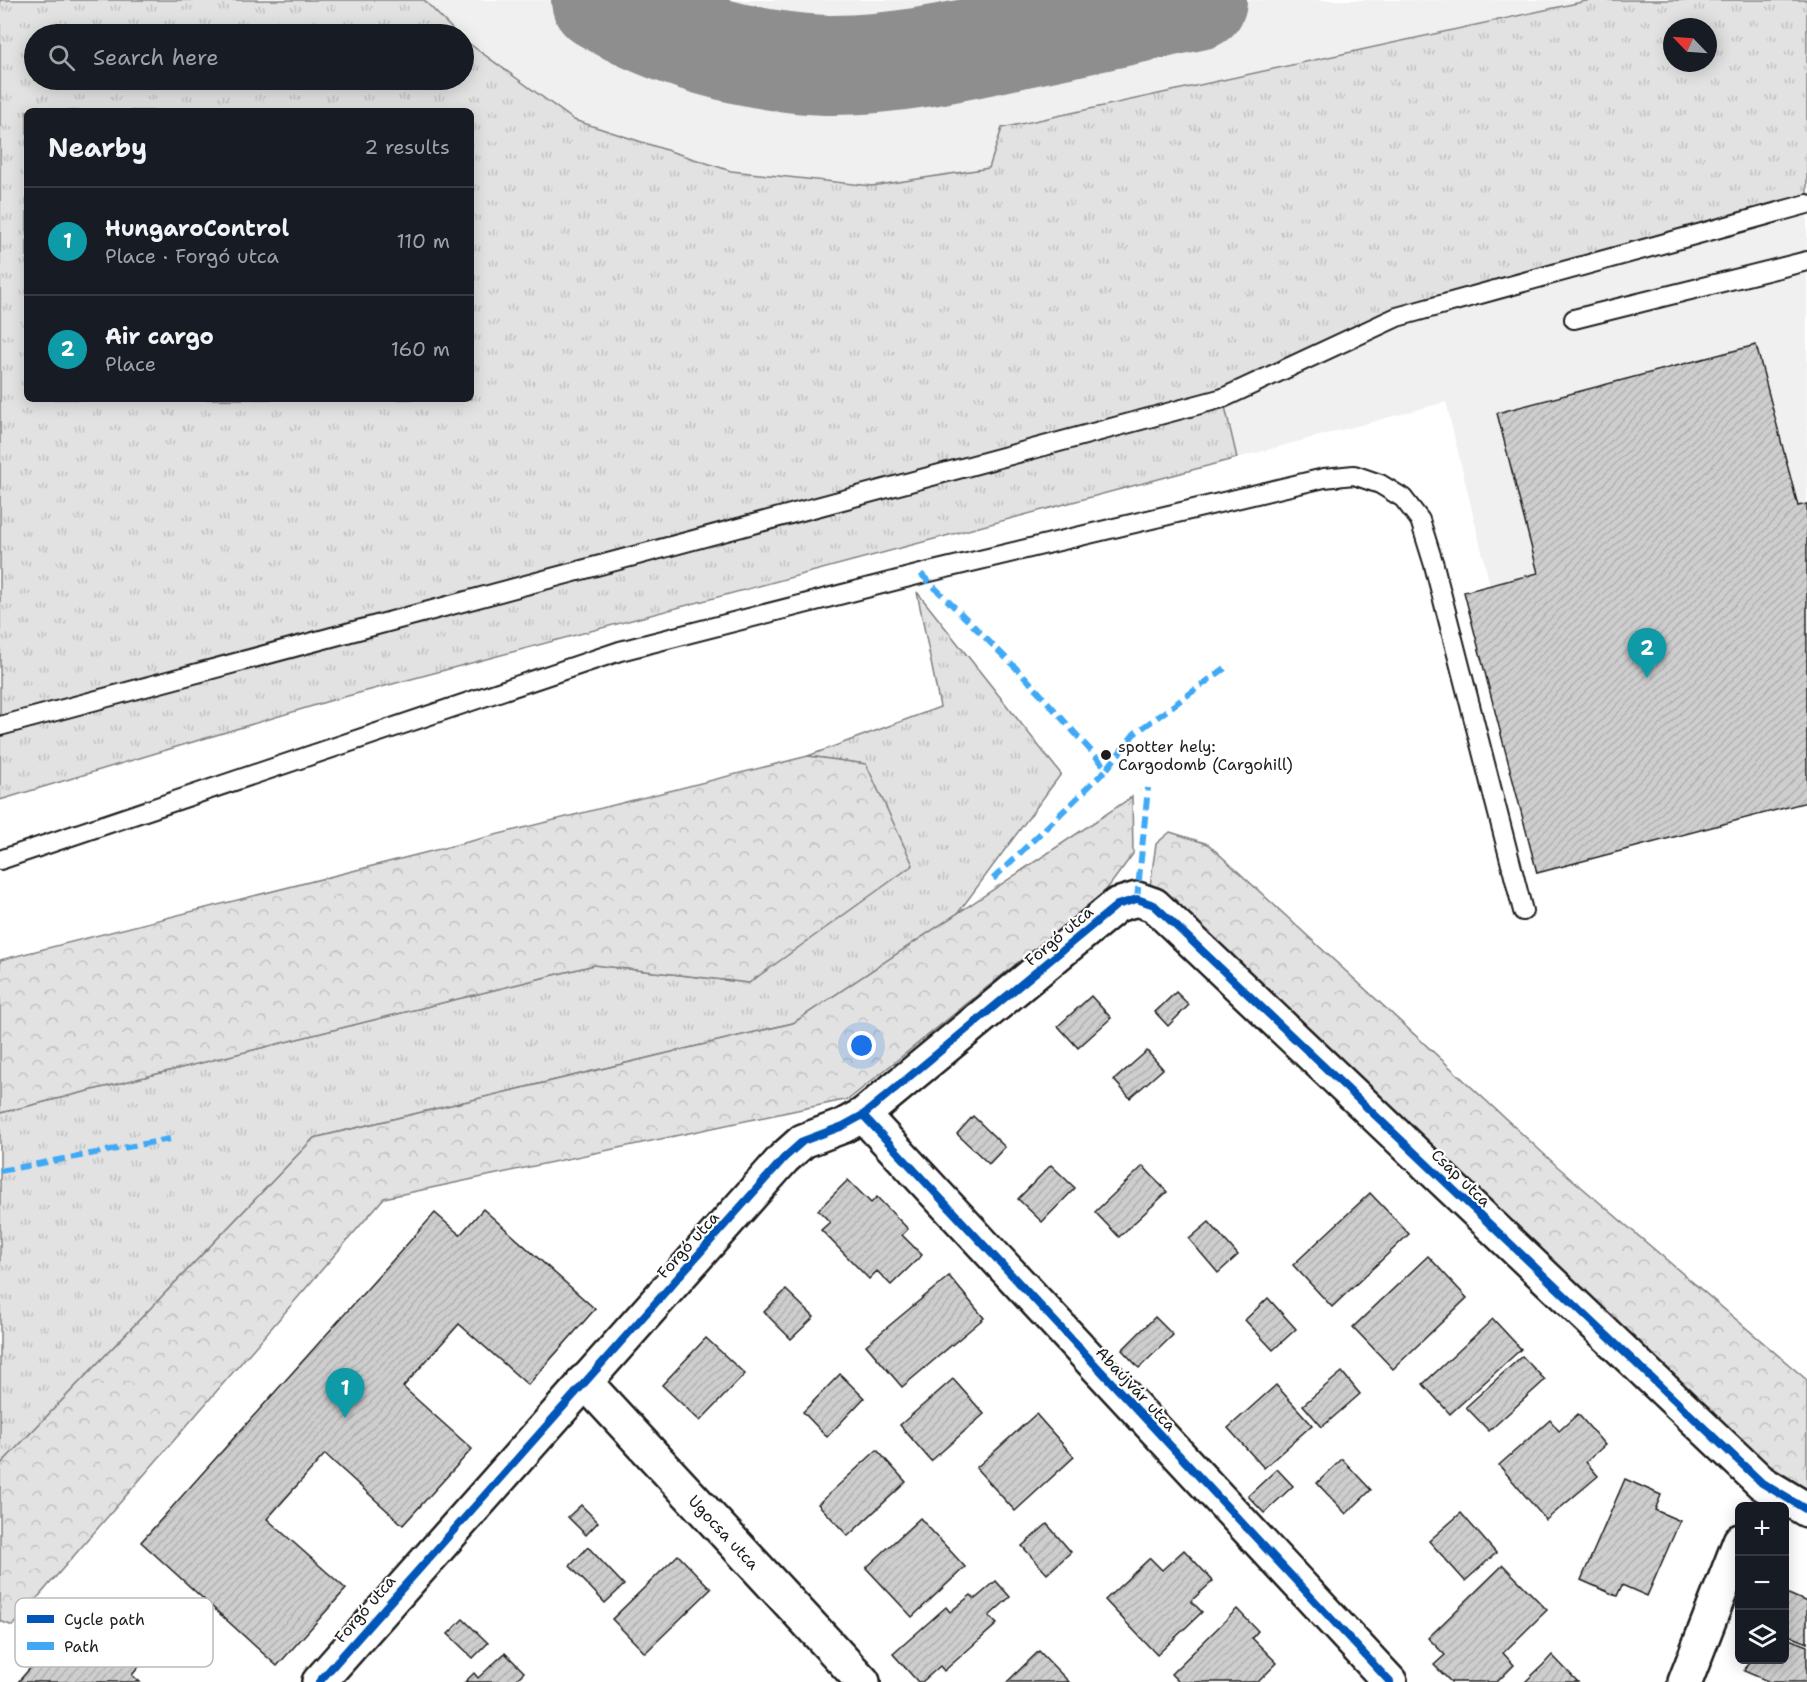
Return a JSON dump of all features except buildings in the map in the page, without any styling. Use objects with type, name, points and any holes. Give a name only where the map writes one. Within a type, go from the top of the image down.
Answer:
[{"type":"street","name":"Forgó utca","points":[[326,1679],[584,1382],[784,1158],[802,1141],[843,1126],[863,1115],[1117,905],[1137,899]]},
{"type":"street","name":"Csap utca","points":[[1137,899],[1154,905],[1757,1495],[1807,1510]]},
{"type":"street","name":"Abaújvár utca","points":[[863,1115],[1390,1682]]},
{"type":"street","name":"Ugocsa utca","points":[[584,1382],[863,1682]]},
{"type":"street","points":[[1686,1682],[1735,1554]]},
{"type":"lane","points":[[0,726],[1223,398],[1397,317],[1807,204]]},
{"type":"lane","points":[[1574,319],[1807,261]]},
{"type":"lane","points":[[0,860],[620,651],[942,569],[1324,478],[1354,475],[1380,484],[1403,498],[1420,520],[1434,565],[1523,911]]},
{"type":"shaded area","points":[[0,0],[1807,0],[1807,802],[1537,873],[1464,592],[1490,585],[1446,402],[329,701],[0,800]]},
{"type":"green space","points":[[0,0],[424,0],[447,24],[24,24],[24,90],[474,90],[474,47],[574,120],[731,171],[872,186],[989,168],[1002,128],[1591,0],[1807,0],[1807,204],[1397,317],[1223,398],[1237,458],[329,701],[0,800]]},
{"type":"green space","points":[[917,592],[1061,774],[958,913],[793,1023],[314,1138],[0,1465],[0,1113],[594,965],[749,983],[866,764],[808,756],[940,707]]},
{"type":"green space","points":[[808,756],[866,764],[913,865],[749,983],[594,965],[0,1113],[0,960]]},
{"type":"green space","points":[[1132,797],[1133,854],[1104,893],[849,1099],[384,1198],[37,1598],[15,1598],[15,1624],[13,1626],[0,1621],[0,1465],[314,1138],[793,1023]]},
{"type":"green space","points":[[1170,832],[1208,844],[1558,1167],[1807,1380],[1807,1489],[1767,1464],[1150,886],[1156,844]]},
{"type":"taxiway","points":[[601,0],[653,26],[709,46],[767,59],[826,65],[899,61],[947,53],[1197,0]]},
{"type":"marked path","points":[[921,574],[1026,678],[1107,769],[1134,734],[1228,666]]},
{"type":"marked path","points":[[993,879],[1107,769]]},
{"type":"marked path","points":[[1137,899],[1148,788]]},
{"type":"marked path","points":[[0,1171],[170,1139]]},
{"type":"cycle path","points":[[319,1682],[784,1158],[803,1141],[843,1126],[863,1115],[1117,905],[1137,899],[1154,905],[1762,1483],[1807,1510]]},
{"type":"cycle path","points":[[863,1115],[1390,1682]]},
{"type":"place","name":"Air cargo","points":[[1647,678]]},
{"type":"place","name":"spotter hely: Cargodomb (Cargohill)","points":[[1106,755]]},
{"type":"place","name":"HungaroControl","points":[[345,1418]]}]
